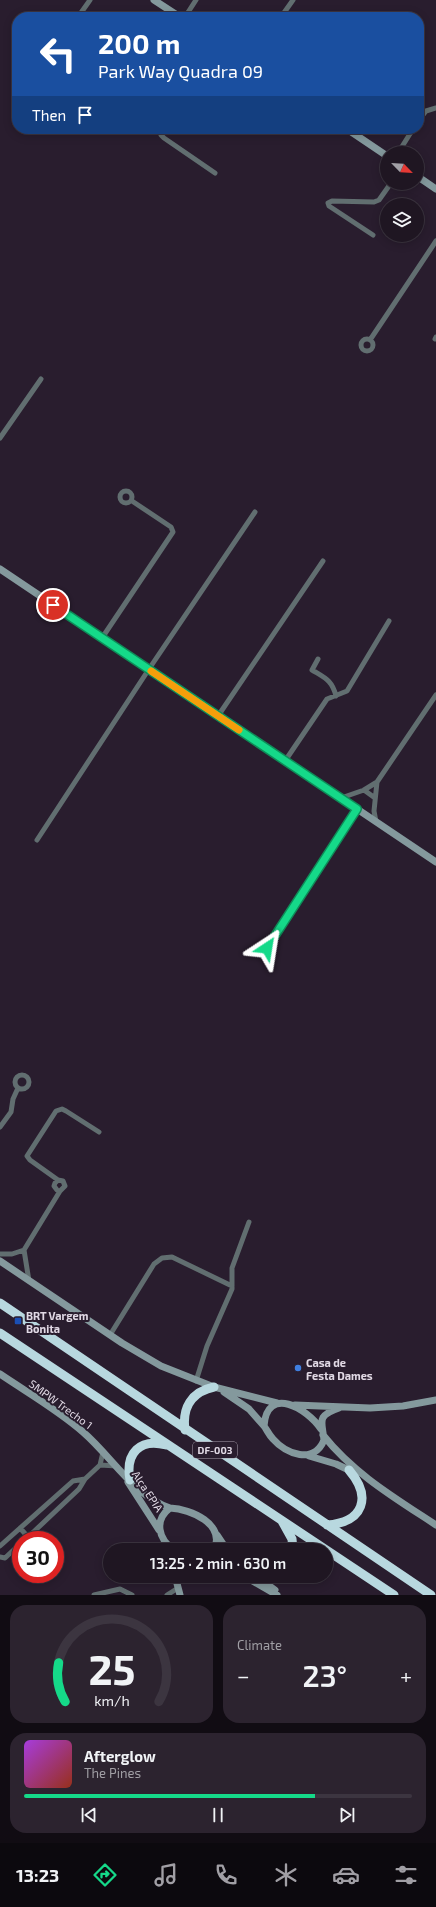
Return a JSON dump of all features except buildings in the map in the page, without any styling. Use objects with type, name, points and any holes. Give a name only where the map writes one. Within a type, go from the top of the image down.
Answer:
[{"type":"highway","name":"DF-003","points":[[0,1303],[431,1595]]},
{"type":"highway","name":"DF-003","points":[[0,1333],[281,1518],[394,1595]]},
{"type":"highway","points":[[186,1430],[184,1416],[189,1402],[196,1395],[216,1388]]},
{"type":"highway","points":[[130,1480],[130,1462],[137,1449],[149,1443],[156,1442],[173,1447]]},
{"type":"highway","points":[[327,1525],[340,1524],[346,1521],[359,1509],[362,1500],[362,1489],[358,1481],[349,1470]]},
{"type":"highway","points":[[281,1518],[292,1539],[292,1543]]},
{"type":"street","points":[[82,12],[90,0]]},
{"type":"street","points":[[154,0],[172,12]]},
{"type":"street","points":[[189,12],[196,0]]},
{"type":"street","points":[[285,12],[293,0]]},
{"type":"street","points":[[424,114],[426,111],[436,108]]},
{"type":"street","points":[[162,134],[164,138],[215,172]]},
{"type":"street","points":[[354,134],[380,151]]},
{"type":"street","points":[[402,146],[410,134]]},
{"type":"street","points":[[424,181],[436,189]]},
{"type":"street","points":[[373,235],[329,206],[328,203],[332,201],[374,202],[379,200],[386,190]]},
{"type":"street","points":[[370,340],[436,241]]},
{"type":"street","points":[[0,438],[40,379]]},
{"type":"street","points":[[102,638],[172,532],[171,527],[132,500]]},
{"type":"street","points":[[37,840],[149,669],[255,512]]},
{"type":"street","points":[[218,716],[323,561]]},
{"type":"street","points":[[0,569],[436,862]]},
{"type":"street","points":[[285,761],[323,704],[330,697],[345,693],[350,688],[389,621]]},
{"type":"street","points":[[318,659],[312,670],[334,686],[336,696]]},
{"type":"street","points":[[341,798],[364,790],[377,782],[436,696]]},
{"type":"street","points":[[376,822],[375,798],[377,782]]},
{"type":"street","points":[[364,790],[375,798]]},
{"type":"street","points":[[267,948],[357,809]]},
{"type":"street","points":[[0,1127],[11,1112],[13,1099],[18,1088]]},
{"type":"street","points":[[0,1254],[12,1254],[24,1250],[60,1191],[54,1186],[54,1183],[58,1180],[30,1160],[27,1156],[56,1111],[62,1109],[99,1132]]},
{"type":"street","points":[[196,1381],[207,1346],[232,1286],[232,1268],[249,1222]]},
{"type":"street","points":[[24,1250],[30,1281]]},
{"type":"street","points":[[110,1335],[154,1264],[162,1258],[172,1257],[232,1286]]},
{"type":"street","points":[[0,1261],[147,1359],[196,1381],[216,1388],[277,1403],[339,1408],[403,1406],[436,1400]]},
{"type":"street","name":"SMPW Trecho 1","points":[[0,1374],[73,1424],[123,1473]]},
{"type":"street","points":[[216,1388],[249,1409],[264,1426],[272,1439],[285,1450],[294,1454],[309,1456],[336,1464],[366,1478]]},
{"type":"street","points":[[264,1426],[267,1412],[277,1403]]},
{"type":"street","points":[[293,1405],[312,1418],[337,1452],[366,1478],[436,1525]]},
{"type":"street","points":[[309,1456],[322,1446],[324,1440],[321,1422],[326,1414],[339,1408]]},
{"type":"street","points":[[34,1531],[79,1489],[85,1479],[100,1465],[103,1452]]},
{"type":"street","points":[[100,1465],[117,1466]]},
{"type":"street","name":"Alça EPIA","points":[[123,1473],[150,1498],[170,1508],[182,1508],[193,1512],[209,1524],[215,1532]]},
{"type":"street","name":"Alça EPIA","points":[[123,1473],[159,1530],[164,1541]]},
{"type":"street","points":[[0,1546],[73,1481],[85,1479]]},
{"type":"street","points":[[68,1486],[75,1493]]},
{"type":"street","points":[[43,1508],[50,1516]]},
{"type":"street","points":[[159,1530],[161,1517],[170,1508]]},
{"type":"street","points":[[215,1532],[216,1543]]},
{"type":"street","points":[[215,1532],[222,1543]]},
{"type":"street","points":[[0,1557],[5,1558],[12,1551]]},
{"type":"street","points":[[256,1583],[277,1595]]},
{"type":"street","points":[[266,1583],[282,1595]]},
{"type":"street","points":[[167,1595],[179,1586]]},
{"type":"street","points":[[94,1595],[120,1589],[125,1590],[132,1595]]},
{"type":"slow traffic","points":[[151,671],[239,730]]},
{"type":"place","name":"BRT Vargem Bonita","points":[[18,1321]]},
{"type":"place","name":"Casa de Festa Dames","points":[[298,1368]]},
{"type":"route","points":[[53,605],[357,809],[267,948]]}]
